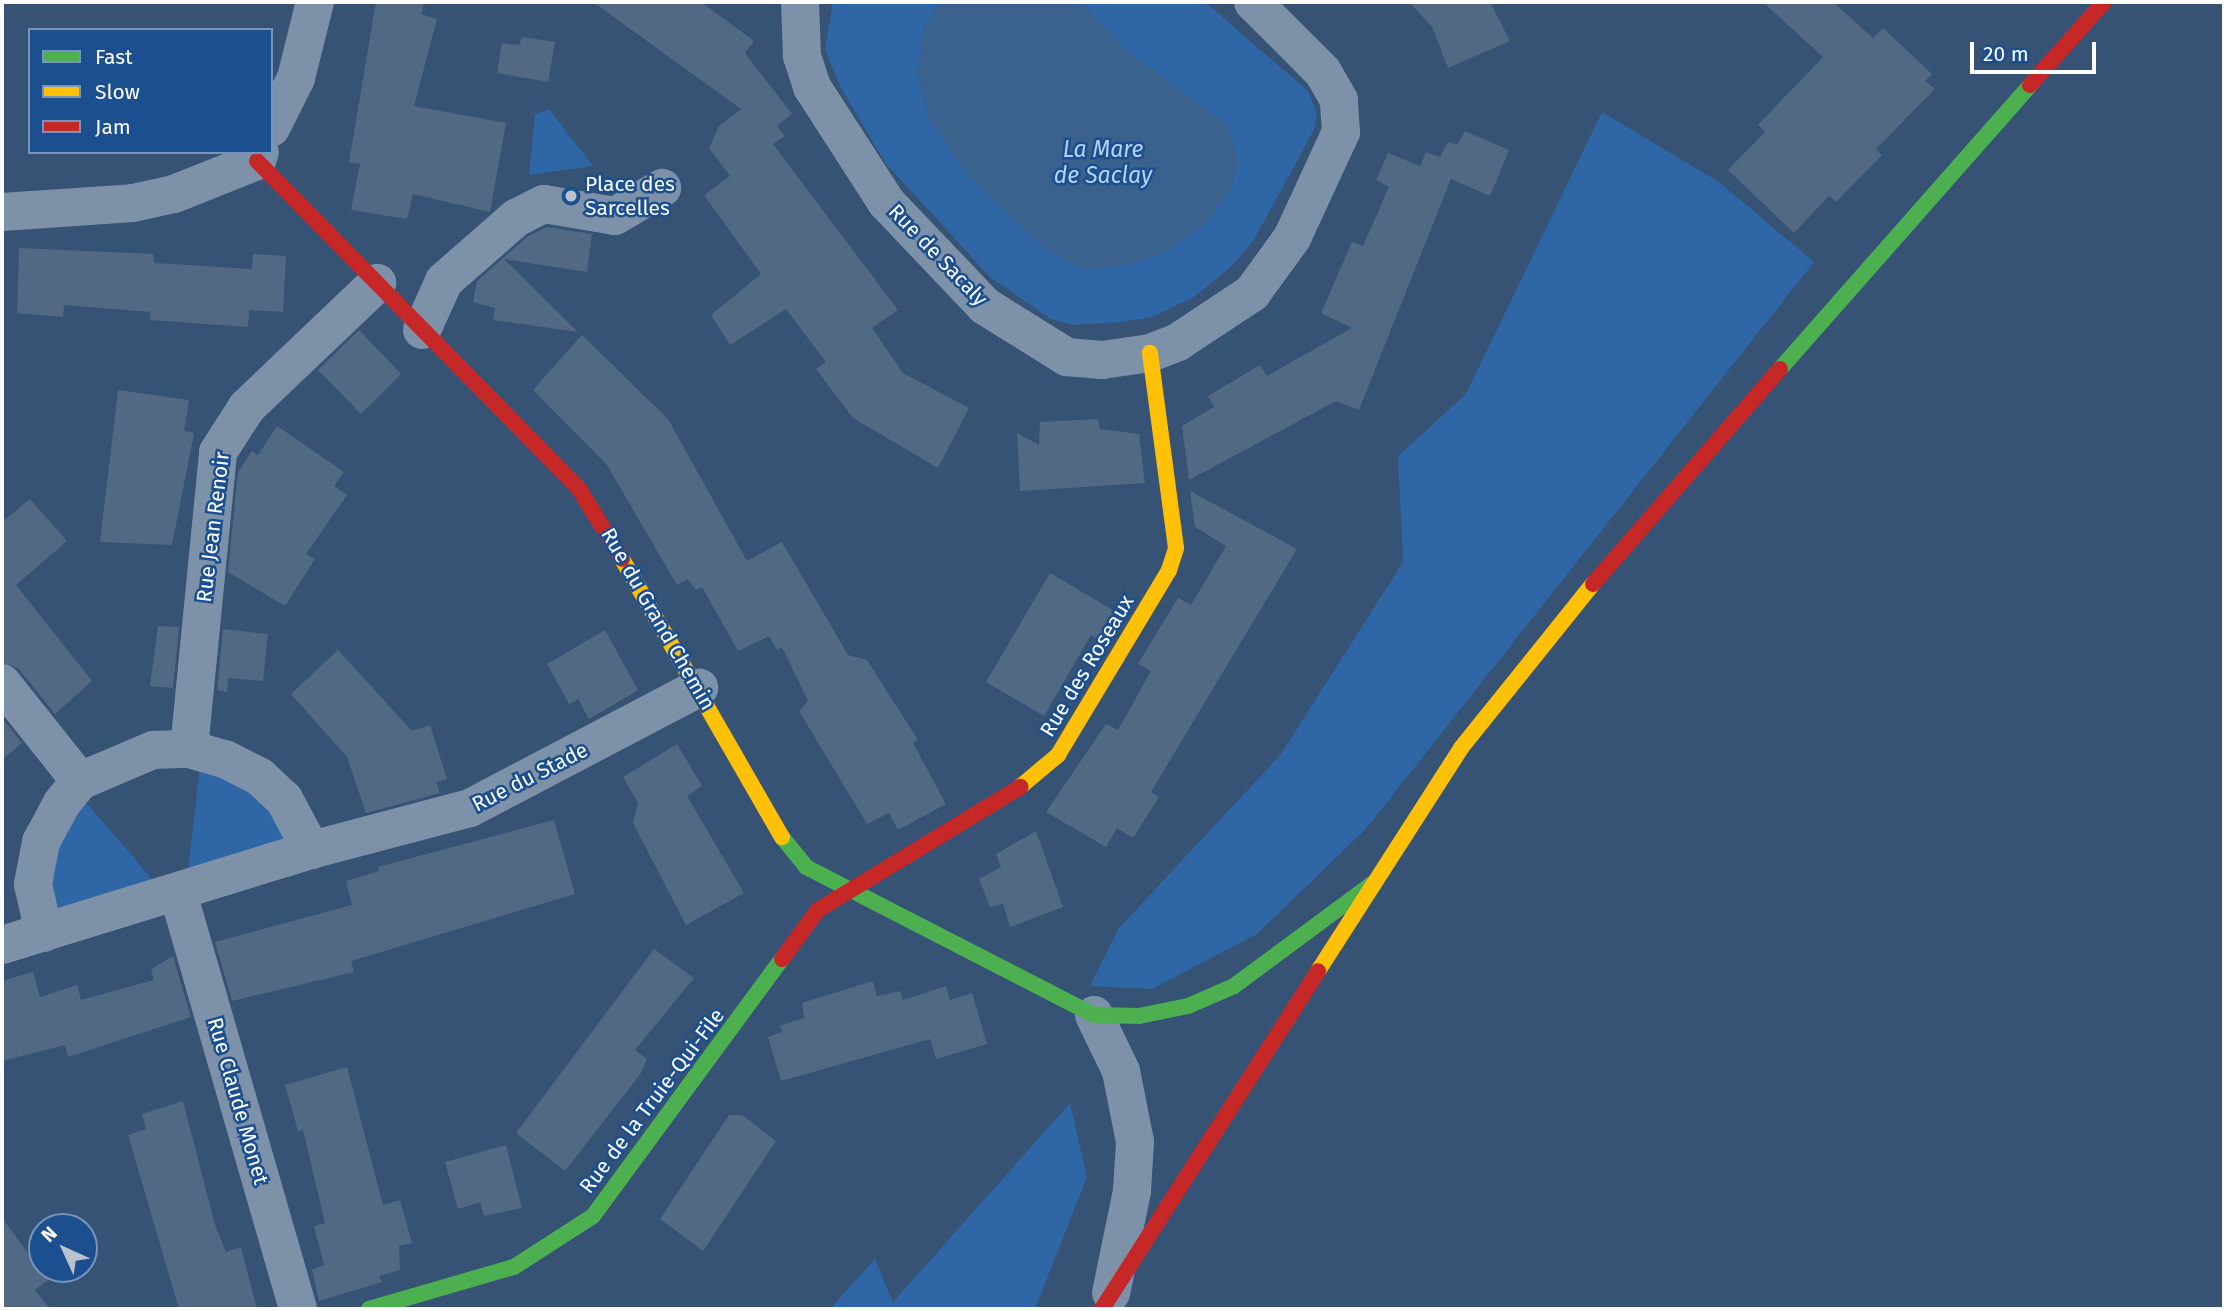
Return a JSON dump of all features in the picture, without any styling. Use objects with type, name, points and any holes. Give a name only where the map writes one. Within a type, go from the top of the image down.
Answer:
[{"type":"street","points":[[273,126],[296,78],[316,2]]},
{"type":"street","name":"Rue de Sacaly","points":[[800,2],[802,56],[828,119],[886,202],[985,306],[1067,357],[1102,360],[1150,353],[1213,322],[1252,293],[1292,238],[1341,132],[1339,100],[1323,72],[1253,2]]},
{"type":"street","points":[[1106,1302],[1461,748],[1620,550],[2104,2]]},
{"type":"street","points":[[2,212],[133,203],[187,190],[251,154]]},
{"type":"street","name":"Rue du Grand Chemin","points":[[269,154],[377,283],[579,489],[699,688],[785,842],[806,867],[846,890],[1094,1015],[1139,1016],[1188,1006],[1234,986],[1373,883]]},
{"type":"street","points":[[422,330],[444,281],[516,218],[544,204],[615,216],[662,188]]},
{"type":"street","name":"Rue Jean Renoir","points":[[189,750],[218,452],[247,407],[377,283]]},
{"type":"street","name":"Rue des Roseaux","points":[[846,890],[1039,775],[1058,755],[1169,570],[1176,532],[1150,353]]},
{"type":"street","points":[[2,683],[80,781]]},
{"type":"street","name":"Rue du Stade","points":[[2,945],[311,850],[470,808],[507,793],[699,688]]},
{"type":"street","points":[[44,933],[33,884],[41,842],[80,781],[153,750],[189,750],[225,759],[260,777],[284,799],[311,850]]},
{"type":"street","name":"Rue de la Truie-Qui-File","points":[[371,1309],[514,1267],[593,1216],[818,910],[846,890]]},
{"type":"street","name":"Rue Claude Monet","points":[[178,893],[298,1309]]},
{"type":"street","points":[[1094,1015],[1121,1071],[1135,1142],[1132,1191],[1106,1302]]},
{"type":"shaded area","points":[[833,2],[941,2],[925,25],[918,71],[929,120],[1228,126],[1126,51],[1080,2],[1205,2],[1308,91],[1317,114],[1314,130],[1255,238],[1233,265],[1194,297],[1152,317],[1122,322],[1074,325],[1051,319],[991,278],[886,164],[841,88],[825,49]]},
{"type":"shaded area","points":[[549,109],[593,166],[529,175],[535,114]]},
{"type":"shaded area","points":[[1602,112],[1719,182],[1814,262],[1365,830],[1257,934],[1152,989],[1090,986],[1119,928],[1281,754],[1403,562],[1398,456],[1466,394]]},
{"type":"shaded area","points":[[200,768],[247,778],[288,840],[187,877]]},
{"type":"shaded area","points":[[86,802],[153,880],[51,915],[49,864],[64,822]]},
{"type":"shaded area","points":[[1070,1103],[1087,1177],[1035,1309],[830,1309],[875,1259],[893,1302]]},
{"type":"water","name":"La Mare de Saclay","points":[[941,2],[1080,2],[1126,51],[1228,126],[1238,160],[1230,191],[1205,224],[1163,254],[1122,266],[1082,269],[1044,248],[968,175],[929,120],[918,71],[925,25]]},
{"type":"building","points":[[376,2],[424,2],[421,14],[437,19],[414,106],[506,123],[490,212],[413,194],[407,219],[351,210],[360,164],[349,162]]},
{"type":"building","points":[[593,2],[701,2],[754,41],[745,53],[792,114],[777,126],[785,136],[773,144],[898,310],[872,328],[903,373],[969,408],[938,468],[853,418],[816,369],[826,362],[786,309],[730,345],[711,315],[761,274],[704,195],[730,176],[709,148],[719,126],[741,109]]},
{"type":"building","points":[[1409,2],[1490,2],[1510,41],[1448,68],[1432,27]]},
{"type":"building","points":[[1763,2],[1833,2],[1873,38],[1883,28],[1932,74],[1925,81],[1935,89],[1876,149],[1882,155],[1836,202],[1829,196],[1794,233],[1728,170],[1765,132],[1758,125],[1823,57]]},
{"type":"building","points":[[522,37],[555,42],[548,82],[497,73],[502,43],[519,45]]},
{"type":"building","points":[[1465,131],[1509,150],[1490,196],[1451,179],[1359,410],[1336,401],[1189,480],[1182,426],[1214,407],[1208,396],[1260,365],[1267,376],[1352,328],[1321,313],[1352,242],[1363,246],[1389,187],[1376,180],[1388,153],[1420,166],[1426,152],[1440,157],[1448,142],[1457,145]]},
{"type":"building","points":[[547,227],[592,234],[587,272],[504,259],[578,332],[493,320],[495,308],[473,302],[477,281],[528,236]]},
{"type":"building","points":[[19,248],[153,254],[154,263],[252,269],[253,254],[286,256],[283,312],[249,310],[248,327],[150,320],[151,312],[64,305],[63,317],[17,313]]},
{"type":"building","points":[[359,330],[401,374],[361,414],[318,370]]},
{"type":"building","points":[[582,335],[668,419],[747,561],[782,542],[848,655],[867,660],[918,740],[913,743],[946,804],[898,830],[889,813],[867,824],[799,711],[808,701],[782,647],[777,650],[769,636],[738,651],[702,587],[696,590],[688,579],[677,585],[607,465],[533,390]]},
{"type":"building","points":[[118,390],[189,400],[184,431],[194,433],[172,545],[100,542]]},
{"type":"building","points":[[1098,419],[1100,429],[1139,434],[1145,483],[1020,491],[1017,433],[1039,445],[1040,422]]},
{"type":"building","points":[[277,426],[344,472],[334,486],[347,495],[306,554],[315,559],[285,606],[228,572],[238,472],[252,451],[258,455]]},
{"type":"building","points":[[1190,491],[1297,549],[1151,792],[1159,797],[1133,838],[1117,828],[1106,847],[1046,812],[1106,724],[1118,730],[1151,671],[1138,664],[1178,598],[1191,605],[1226,546],[1195,527]]},
{"type":"building","points":[[30,499],[67,541],[16,585],[92,681],[55,714],[19,669],[2,662],[2,522]]},
{"type":"building","points":[[1050,573],[1118,613],[1101,641],[1091,635],[1044,716],[986,682]]},
{"type":"building","points":[[158,626],[179,627],[173,688],[150,686]]},
{"type":"building","points":[[223,629],[268,634],[263,681],[228,678],[227,692],[217,690]]},
{"type":"building","points":[[605,630],[638,690],[589,719],[578,699],[569,704],[547,664]]},
{"type":"building","points":[[338,650],[412,731],[430,725],[447,779],[436,782],[440,793],[366,813],[347,757],[291,694]]},
{"type":"building","points":[[2,718],[22,743],[2,760]]},
{"type":"building","points":[[677,744],[702,786],[687,796],[744,893],[686,925],[633,823],[638,803],[623,777]]},
{"type":"building","points":[[554,820],[575,894],[351,961],[354,972],[232,1001],[215,942],[352,905],[346,881],[379,871],[378,867]]},
{"type":"building","points":[[1036,831],[1063,907],[1010,927],[1003,904],[990,907],[979,879],[1001,867],[996,854]]},
{"type":"building","points":[[654,949],[694,978],[635,1050],[647,1059],[641,1073],[565,1171],[516,1133]]},
{"type":"building","points":[[173,956],[191,1017],[68,1057],[65,1045],[2,1061],[2,981],[33,972],[40,997],[77,985],[81,1000],[154,980],[151,969]]},
{"type":"building","points":[[873,981],[877,996],[900,991],[903,1000],[946,986],[950,1000],[972,993],[987,1044],[936,1059],[930,1039],[781,1081],[768,1037],[782,1032],[780,1026],[804,1018],[802,1003]]},
{"type":"building","points":[[347,1067],[383,1205],[400,1200],[412,1243],[399,1246],[400,1270],[379,1276],[382,1282],[319,1301],[312,1270],[324,1265],[314,1226],[325,1223],[303,1130],[298,1131],[285,1085]]},
{"type":"building","points":[[183,1101],[215,1225],[226,1252],[241,1247],[257,1309],[179,1309],[128,1135],[146,1129],[142,1114]]},
{"type":"building","points":[[729,1115],[742,1115],[776,1141],[703,1251],[660,1219]]},
{"type":"building","points":[[506,1145],[522,1208],[484,1216],[480,1202],[458,1209],[445,1162]]},
{"type":"building","points":[[2,1218],[28,1253],[28,1283],[44,1283],[35,1290],[50,1309],[2,1309]]},
{"type":"traffic: fast","points":[[1780,369],[2030,85]]},
{"type":"traffic: fast","points":[[782,837],[806,867],[1094,1015],[1139,1016],[1188,1006],[1234,986],[1372,884]]},
{"type":"traffic: fast","points":[[369,1309],[514,1267],[593,1216],[782,959]]},
{"type":"traffic: slow","points":[[1020,787],[1058,755],[1169,570],[1176,548],[1150,353]]},
{"type":"traffic: slow","points":[[622,559],[782,837]]},
{"type":"traffic: slow","points":[[1318,971],[1461,748],[1593,584]]},
{"type":"traffic: jam","points":[[2030,85],[2104,2]]},
{"type":"traffic: jam","points":[[257,161],[579,489],[622,559]]},
{"type":"traffic: jam","points":[[1593,584],[1780,369]]},
{"type":"traffic: jam","points":[[782,959],[818,910],[1020,787]]},
{"type":"traffic: jam","points":[[1102,1309],[1318,971]]},
{"type":"place","name":"Place des Sarcelles","points":[[571,196]]}]
